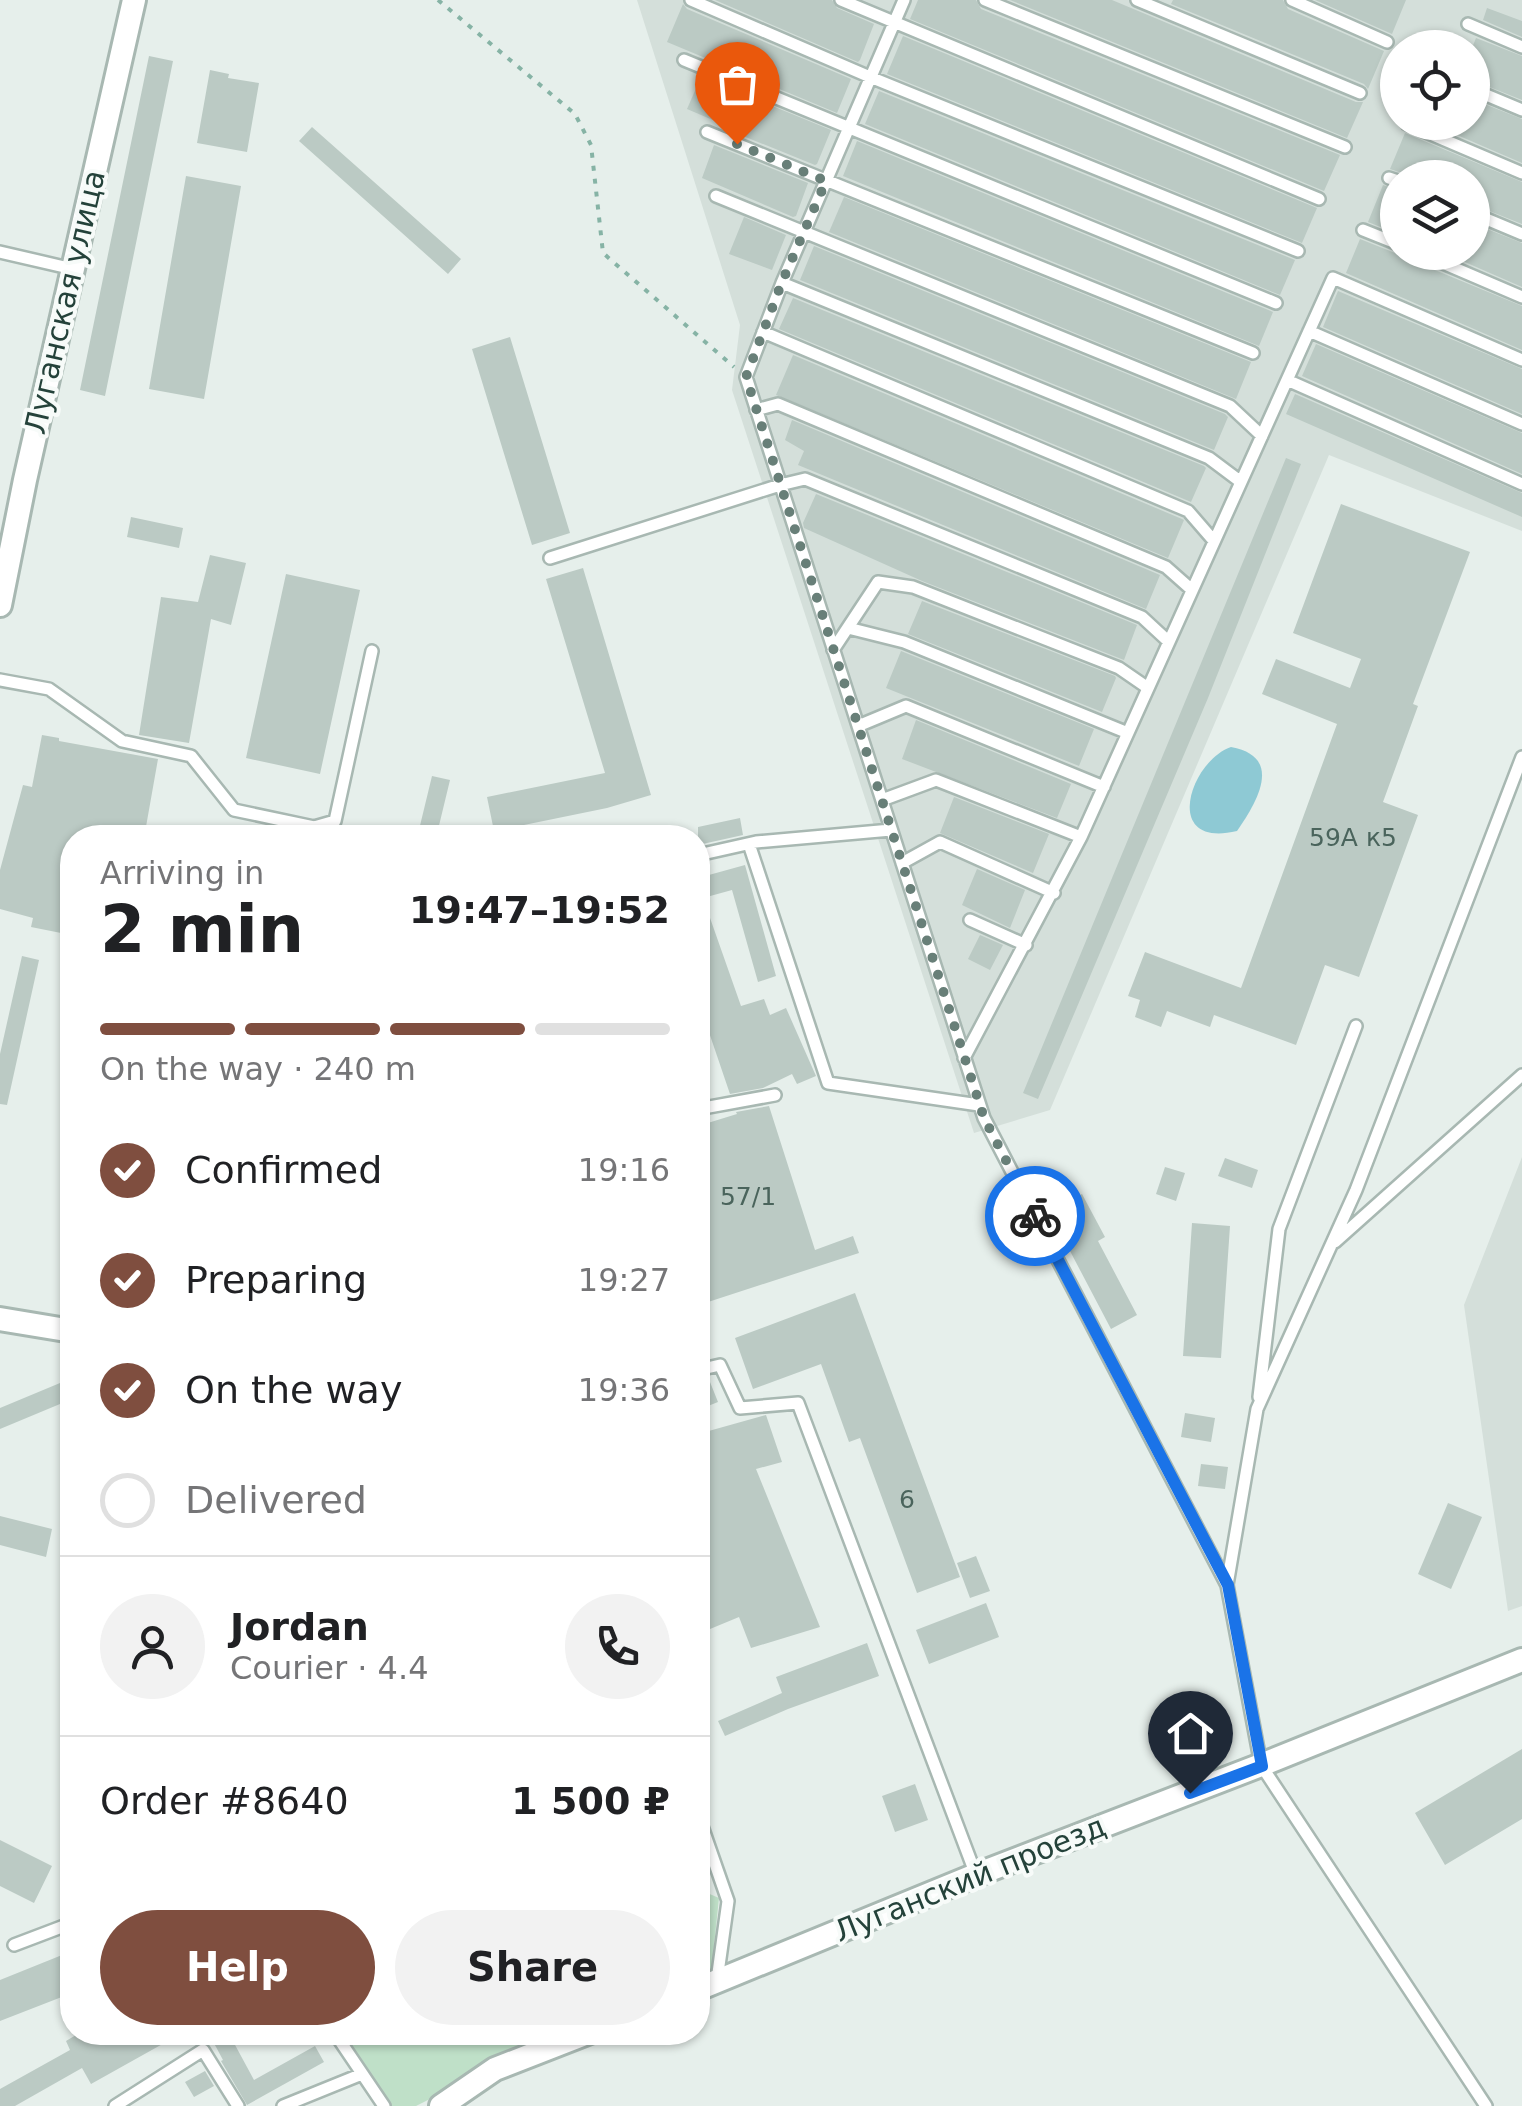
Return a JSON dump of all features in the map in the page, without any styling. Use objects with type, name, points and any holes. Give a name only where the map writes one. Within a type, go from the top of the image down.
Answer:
[{"type":"street","name":"Луганская улица","points":[[0,605],[134,0]]},
{"type":"street","points":[[0,1319],[60,1329]]},
{"type":"street","name":"Луганский проезд","points":[[710,1984],[1522,1660]]},
{"type":"street","points":[[441,2106],[494,2069],[556,2045]]},
{"type":"lane","points":[[691,0],[1298,251]]},
{"type":"lane","points":[[841,0],[1319,199]]},
{"type":"lane","points":[[904,0],[782,282],[746,377],[984,1118],[1228,1585],[1262,1766],[1486,2106]]},
{"type":"lane","points":[[985,0],[1345,147]]},
{"type":"lane","points":[[1137,0],[1160,4],[1360,92]]},
{"type":"lane","points":[[1292,0],[1380,39]]},
{"type":"lane","points":[[1468,24],[1522,47]]},
{"type":"lane","points":[[684,60],[1276,304]]},
{"type":"lane","points":[[1490,97],[1522,110]]},
{"type":"lane","points":[[708,132],[1253,354]]},
{"type":"lane","points":[[1444,140],[1522,173]]},
{"type":"lane","points":[[716,196],[1230,406],[1262,436]]},
{"type":"lane","points":[[1490,221],[1522,234]]},
{"type":"lane","points":[[1364,230],[1380,237]]},
{"type":"lane","points":[[0,252],[73,269]]},
{"type":"lane","points":[[1458,270],[1522,297]]},
{"type":"lane","points":[[964,1058],[1081,836],[1333,278],[1522,360]]},
{"type":"lane","points":[[782,282],[1209,458],[1241,482]]},
{"type":"lane","points":[[1309,331],[1522,424]]},
{"type":"lane","points":[[763,332],[1188,512],[1214,542]]},
{"type":"lane","points":[[1287,380],[1522,484]]},
{"type":"lane","points":[[756,410],[778,404],[1166,567],[1192,590]]},
{"type":"lane","points":[[550,558],[805,479],[1142,617],[1169,642]]},
{"type":"lane","points":[[833,650],[878,582],[913,587],[1118,668],[1148,688]]},
{"type":"lane","points":[[848,628],[904,642],[1128,733]]},
{"type":"lane","points":[[321,825],[335,821],[372,651]]},
{"type":"lane","points":[[0,680],[49,689],[122,741],[191,756],[234,810],[305,825]]},
{"type":"lane","points":[[858,726],[906,706],[1104,787]]},
{"type":"lane","points":[[1257,1409],[1356,1190],[1522,757]]},
{"type":"lane","points":[[882,800],[936,780],[1081,836]]},
{"type":"lane","points":[[710,852],[748,844],[891,830]]},
{"type":"lane","points":[[902,863],[940,842],[1054,892]]},
{"type":"lane","points":[[748,844],[828,1083],[979,1105]]},
{"type":"lane","points":[[970,920],[1026,945]]},
{"type":"lane","points":[[1228,1585],[1257,1409],[1280,1229],[1356,1026]]},
{"type":"lane","points":[[1329,1248],[1522,1075]]},
{"type":"lane","points":[[710,1107],[776,1095]]},
{"type":"lane","points":[[710,1367],[720,1365],[740,1408],[798,1403],[976,1875]]},
{"type":"lane","points":[[710,1860],[728,1901],[710,1973]]},
{"type":"lane","points":[[14,1945],[60,1928]]},
{"type":"lane","points":[[343,2045],[384,2106]]},
{"type":"lane","points":[[115,2106],[204,2050],[238,2106]]},
{"type":"lane","points":[[283,2106],[362,2074]]},
{"type":"path","points":[[438,0],[575,114],[591,145],[603,253],[746,377]]},
{"type":"shaded area","points":[[637,0],[1522,0],[1522,531],[1329,455],[1050,1110],[974,1133],[732,390],[740,325]]},
{"type":"shaded area","points":[[1522,1157],[1522,1606],[1508,1611],[1464,1305]]},
{"type":"green space","points":[[710,1894],[719,1898],[710,1975]]},
{"type":"green space","points":[[347,2045],[537,2045],[416,2106],[392,2106]]},
{"type":"water","points":[[1231,747],[1248,752],[1257,760],[1261,782],[1258,795],[1237,831],[1213,833],[1198,827],[1191,816],[1190,801],[1204,769],[1216,755]]},
{"type":"building","points":[[715,0],[832,0],[837,8],[874,24],[858,62]]},
{"type":"building","points":[[918,0],[976,0],[981,9],[1340,155],[1324,191],[910,19]]},
{"type":"building","points":[[1010,0],[1112,0],[1363,102],[1347,138]]},
{"type":"building","points":[[1173,0],[1283,0],[1288,9],[1380,49],[1380,60],[1368,89],[1364,84],[1171,4]]},
{"type":"building","points":[[1315,0],[1406,0],[1394,30],[1383,30]]},
{"type":"building","points":[[683,4],[851,79],[837,113],[667,42]]},
{"type":"building","points":[[1487,8],[1522,21],[1522,37],[1483,20]]},
{"type":"building","points":[[903,36],[1317,208],[1302,243],[887,74]]},
{"type":"building","points":[[1490,43],[1522,56],[1522,100],[1490,87]]},
{"type":"building","points":[[149,56],[173,61],[105,396],[80,390]]},
{"type":"building","points":[[210,70],[229,74],[228,78],[259,83],[247,152],[197,143]]},
{"type":"building","points":[[701,77],[831,130],[817,164],[721,127],[722,124],[687,109]]},
{"type":"building","points":[[879,91],[1295,260],[1280,295],[865,124]]},
{"type":"building","points":[[1490,106],[1522,119],[1522,163],[1469,140],[1490,140]]},
{"type":"building","points":[[312,127],[461,259],[448,274],[299,141]]},
{"type":"building","points":[[1402,140],[1422,140],[1469,160],[1394,160]]},
{"type":"building","points":[[857,141],[1273,312],[1259,346],[843,176]]},
{"type":"building","points":[[714,145],[808,183],[796,216],[702,178]]},
{"type":"building","points":[[1490,169],[1522,182],[1522,224],[1490,211]]},
{"type":"building","points":[[186,176],[241,186],[204,399],[149,389]]},
{"type":"building","points":[[1380,192],[1380,227],[1368,222]]},
{"type":"building","points":[[844,197],[1251,362],[1236,399],[829,232]]},
{"type":"building","points":[[744,217],[786,235],[772,270],[729,254]]},
{"type":"building","points":[[1490,230],[1522,243],[1522,287],[1483,270],[1490,270]]},
{"type":"building","points":[[1360,239],[1380,247],[1380,270],[1435,270],[1522,306],[1522,350],[1346,273]]},
{"type":"building","points":[[814,246],[1225,414],[1228,417],[1214,450],[800,280]]},
{"type":"building","points":[[1338,291],[1522,369],[1522,414],[1323,327]]},
{"type":"building","points":[[793,298],[1204,466],[1191,502],[779,329]]},
{"type":"building","points":[[510,337],[570,533],[532,545],[472,349]]},
{"type":"building","points":[[1316,344],[1522,433],[1522,474],[1302,376]]},
{"type":"building","points":[[793,355],[1184,520],[1168,558],[776,395]]},
{"type":"building","points":[[1295,394],[1522,493],[1522,517],[1286,414]]},
{"type":"building","points":[[792,420],[1160,575],[1146,609],[798,465],[804,451],[785,440]]},
{"type":"building","points":[[1286,458],[1301,464],[1208,698],[1038,1099],[1023,1093]]},
{"type":"building","points":[[816,494],[1137,625],[1124,660],[922,581],[804,528]]},
{"type":"building","points":[[1341,504],[1470,552],[1413,704],[1418,706],[1383,802],[1418,815],[1359,977],[1325,965],[1296,1045],[1214,1015],[1210,1027],[1167,1011],[1161,1027],[1135,1017],[1140,1000],[1128,996],[1145,952],[1241,988],[1337,724],[1262,694],[1276,659],[1350,688],[1361,659],[1293,633]]},
{"type":"building","points":[[131,517],[183,528],[179,548],[127,537]]},
{"type":"building","points":[[210,555],[246,563],[231,625],[211,619],[189,743],[139,735],[161,597],[198,602]]},
{"type":"building","points":[[583,568],[651,795],[523,825],[493,825],[487,797],[605,773],[546,579]]},
{"type":"building","points":[[286,574],[360,590],[320,774],[246,758]]},
{"type":"building","points":[[922,601],[1115,676],[1102,712],[908,634]]},
{"type":"building","points":[[901,651],[1094,729],[1079,766],[886,688]]},
{"type":"building","points":[[916,720],[1071,784],[1057,818],[902,759]]},
{"type":"building","points":[[42,735],[158,759],[146,825],[60,825],[60,933],[31,927],[33,918],[0,909],[0,870],[23,785],[32,787]]},
{"type":"building","points":[[432,776],[450,780],[439,825],[420,825]]},
{"type":"building","points":[[954,797],[1049,834],[1033,873],[940,833]]},
{"type":"building","points":[[740,818],[743,835],[710,842],[707,825]]},
{"type":"building","points":[[745,865],[776,976],[758,982],[732,890],[710,896],[710,875]]},
{"type":"building","points":[[977,869],[1025,890],[1010,928],[962,905]]},
{"type":"building","points":[[710,918],[741,1006],[764,999],[770,1015],[786,1008],[816,1076],[797,1084],[792,1074],[763,1088],[730,1094],[710,1035]]},
{"type":"building","points":[[980,935],[1003,945],[990,970],[968,959]]},
{"type":"building","points":[[22,956],[39,960],[7,1105],[0,1104],[0,1054]]},
{"type":"building","points":[[769,1106],[815,1250],[853,1236],[859,1253],[710,1301],[710,1122],[736,1112]]},
{"type":"building","points":[[1225,1158],[1258,1170],[1252,1188],[1218,1176]]},
{"type":"building","points":[[1165,1167],[1185,1173],[1176,1201],[1156,1194]]},
{"type":"building","points":[[1082,1194],[1105,1237],[1098,1241],[1137,1315],[1111,1329],[1049,1211]]},
{"type":"building","points":[[1192,1223],[1230,1226],[1221,1358],[1183,1356]]},
{"type":"building","points":[[855,1293],[960,1577],[917,1593],[860,1438],[849,1442],[821,1364],[753,1389],[735,1338]]},
{"type":"building","points":[[710,1382],[718,1402],[710,1405]]},
{"type":"building","points":[[60,1383],[60,1404],[0,1429],[0,1408]]},
{"type":"building","points":[[1185,1413],[1215,1418],[1211,1442],[1181,1437]]},
{"type":"building","points":[[766,1415],[782,1462],[756,1469],[820,1627],[751,1648],[739,1617],[710,1629],[710,1431]]},
{"type":"building","points":[[1201,1464],[1228,1467],[1225,1489],[1198,1486]]},
{"type":"building","points":[[1448,1503],[1482,1517],[1451,1589],[1418,1574]]},
{"type":"building","points":[[0,1516],[52,1529],[46,1557],[0,1545]]},
{"type":"building","points":[[976,1556],[990,1591],[970,1598],[957,1563]]},
{"type":"building","points":[[986,1603],[999,1637],[929,1664],[916,1630]]},
{"type":"building","points":[[867,1643],[879,1676],[725,1736],[718,1721],[782,1693],[776,1677]]},
{"type":"building","points":[[1522,1749],[1522,1819],[1445,1865],[1415,1813]]},
{"type":"building","points":[[915,1784],[928,1820],[895,1832],[882,1796]]},
{"type":"building","points":[[0,1840],[52,1866],[34,1903],[0,1886]]},
{"type":"building","points":[[60,1956],[60,1998],[0,2021],[0,1980]]},
{"type":"building","points":[[68,2045],[161,2045],[91,2084],[82,2068],[15,2106],[0,2106],[0,2089],[70,2050]]},
{"type":"building","points":[[215,2045],[235,2045],[254,2080],[315,2046],[324,2062],[247,2105]]},
{"type":"building","points":[[205,2071],[214,2086],[194,2097],[185,2082]]},
{"type":"way so far","points":[[737,144],[826,181],[746,377],[984,1118],[1035,1216]]},
{"type":"route","points":[[1035,1216],[1228,1585],[1262,1766],[1190,1793]]}]
